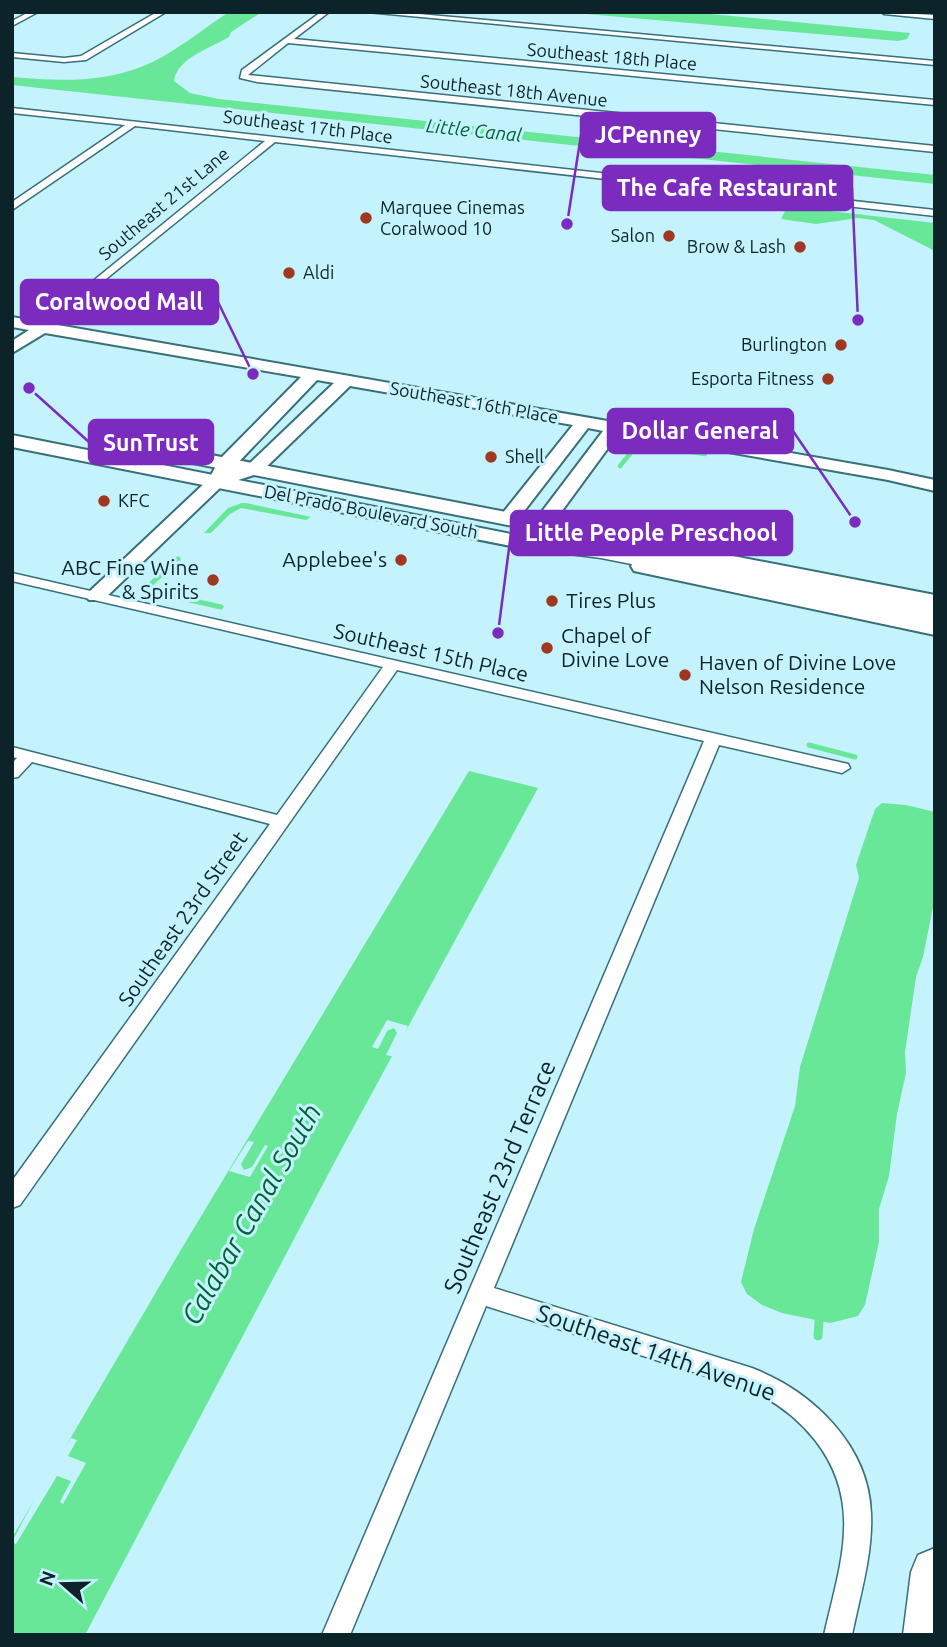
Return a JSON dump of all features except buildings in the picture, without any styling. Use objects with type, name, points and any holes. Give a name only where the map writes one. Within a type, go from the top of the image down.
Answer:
[{"type":"highway","points":[[532,534],[934,621]]},
{"type":"highway","points":[[928,1635],[935,1572]]},
{"type":"main road","name":"Del Prado Boulevard South","points":[[12,422],[221,472],[532,534]]},
{"type":"main road","name":"Del Prado Boulevard South","points":[[12,440],[221,472],[254,470],[508,519],[532,534]]},
{"type":"street","points":[[12,24],[36,12]]},
{"type":"street","points":[[12,55],[78,60],[96,53],[163,12]]},
{"type":"street","points":[[286,41],[326,12]]},
{"type":"street","points":[[370,12],[935,63]]},
{"type":"street","points":[[884,12],[935,16]]},
{"type":"street","name":"Southeast 18th Avenue","points":[[286,41],[243,75],[257,80],[935,149]]},
{"type":"street","name":"Southeast 18th Place","points":[[286,41],[935,103]]},
{"type":"street","name":"Southeast 17th Place","points":[[12,110],[935,213]]},
{"type":"street","points":[[12,207],[134,123]]},
{"type":"street","name":"Southeast 21st Lane","points":[[12,348],[43,327],[272,139]]},
{"type":"street","name":"Southeast 16th Place","points":[[12,322],[888,475],[935,486]]},
{"type":"street","points":[[96,596],[221,472],[314,374]]},
{"type":"street","points":[[254,470],[347,380]]},
{"type":"street","points":[[508,519],[584,422]]},
{"type":"street","points":[[532,534],[615,427]]},
{"type":"street","points":[[888,475],[935,479]]},
{"type":"street","name":"Southeast 15th Place","points":[[12,577],[842,768]]},
{"type":"street","name":"Southeast 23rd Street","points":[[12,1199],[393,666]]},
{"type":"street","name":"Southeast 23rd Terrace","points":[[336,1635],[713,739]]},
{"type":"street","points":[[12,773],[20,754],[280,821]]},
{"type":"street","name":"Southeast 14th Avenue","points":[[480,1294],[766,1386],[790,1399],[810,1416],[830,1440],[845,1465],[856,1494],[858,1529],[838,1635]]},
{"type":"water","name":"Little Canal","points":[[229,12],[262,12],[231,32],[229,37],[196,54],[181,66],[174,81],[190,93],[219,99],[935,175],[935,184],[12,85],[12,77],[94,78],[141,67],[164,56]]},
{"type":"water","points":[[563,12],[690,12],[910,33],[907,39],[898,41]]},
{"type":"water","points":[[794,207],[935,223],[935,251],[874,220],[858,218],[816,224],[781,219],[785,211]]},
{"type":"water","points":[[242,503],[311,517],[306,520],[241,508],[230,514],[211,533],[204,533],[228,508]]},
{"type":"water","name":"Calabar Canal South","points":[[469,771],[538,788],[341,1150],[85,1635],[12,1635],[12,1538],[176,1258]]},
{"type":"water","points":[[882,803],[935,812],[935,897],[923,957],[916,977],[905,1052],[906,1073],[897,1114],[889,1176],[879,1209],[879,1242],[865,1305],[858,1316],[830,1323],[782,1313],[762,1305],[747,1294],[741,1282],[754,1229],[795,1106],[800,1067],[859,878],[856,865],[875,809]]},
{"type":"pier","points":[[387,1020],[408,1026],[395,1057],[386,1055],[397,1033],[394,1028],[387,1031],[378,1049],[372,1047]]},
{"type":"pier","points":[[248,1141],[254,1142],[241,1164],[244,1170],[252,1167],[265,1145],[268,1146],[250,1177],[229,1171]]},
{"type":"pier","points":[[71,1438],[77,1440],[68,1456],[86,1463],[63,1504],[60,1502],[71,1481],[57,1476],[16,1544],[12,1542],[33,1502],[30,1500]]},
{"type":"waterway","points":[[620,466],[633,450],[646,445],[705,454]]},
{"type":"waterway","points":[[178,559],[151,584],[150,591],[221,607]]},
{"type":"waterway","points":[[809,745],[855,757]]},
{"type":"waterway","points":[[818,1336],[819,1321]]},
{"type":"place","name":"Marquee Cinemas Coralwood 10","points":[[366,218]]},
{"type":"place","name":"JCPenney","points":[[567,224]]},
{"type":"place","name":"Salon","points":[[669,236]]},
{"type":"place","name":"Brow & Lash","points":[[800,247]]},
{"type":"place","name":"Aldi","points":[[289,273]]},
{"type":"place","name":"The Cafe Restaurant","points":[[858,320]]},
{"type":"place","name":"Burlington","points":[[841,345]]},
{"type":"place","name":"Coralwood Mall","points":[[253,374]]},
{"type":"place","name":"Esporta Fitness","points":[[828,379]]},
{"type":"place","name":"SunTrust","points":[[29,388]]},
{"type":"place","name":"Shell","points":[[491,457]]},
{"type":"place","name":"KFC","points":[[104,501]]},
{"type":"place","name":"Dollar General","points":[[855,522]]},
{"type":"place","name":"Applebee's","points":[[401,560]]},
{"type":"place","name":"ABC Fine Wine & Spirits","points":[[213,580]]},
{"type":"place","name":"Tires Plus","points":[[552,601]]},
{"type":"place","name":"Little People Preschool","points":[[498,633]]},
{"type":"place","name":"Chapel of Divine Love","points":[[547,648]]},
{"type":"place","name":"Haven of Divine Love Nelson Residence","points":[[685,675]]}]
